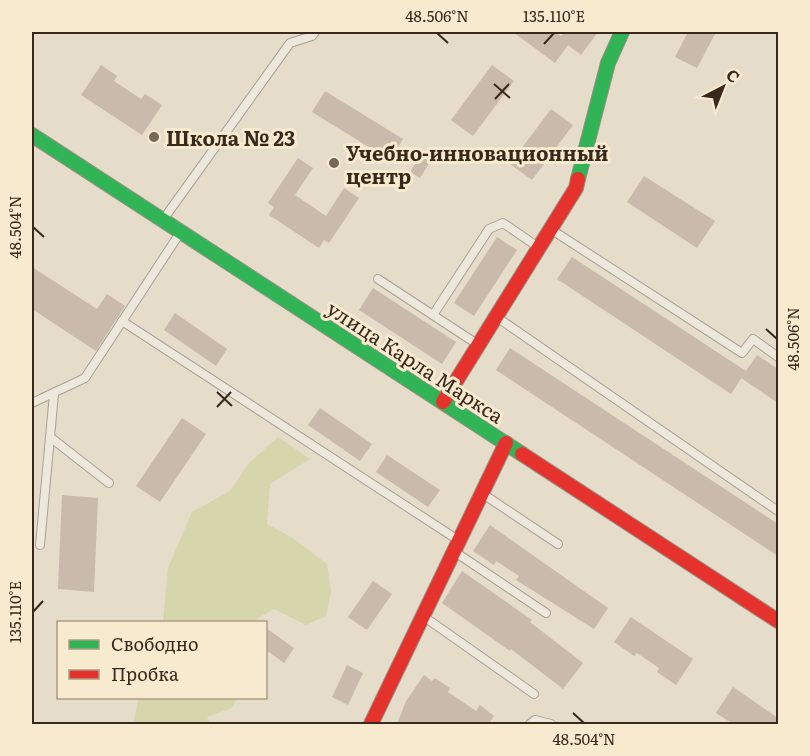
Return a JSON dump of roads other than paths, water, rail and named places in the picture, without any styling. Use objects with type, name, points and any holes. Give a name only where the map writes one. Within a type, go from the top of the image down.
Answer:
[{"type":"main road","points":[[443,402],[576,189],[608,63],[622,32]]},
{"type":"main road","name":"улица Карла Маркса","points":[[32,135],[778,621]]},
{"type":"main road","points":[[371,724],[506,443]]},
{"type":"lane","points":[[162,221],[290,43],[312,36],[315,32]]},
{"type":"lane","points":[[433,315],[489,229],[503,223],[539,248]]},
{"type":"lane","points":[[550,230],[742,353],[753,339],[778,357]]},
{"type":"lane","points":[[33,401],[54,394],[85,378],[180,232]]},
{"type":"lane","points":[[378,279],[478,345]]},
{"type":"lane","points":[[496,316],[778,511]]},
{"type":"lane","points":[[122,321],[456,545],[546,613]]},
{"type":"lane","points":[[40,545],[54,394]]},
{"type":"lane","points":[[50,437],[109,483]]},
{"type":"lane","points":[[482,493],[558,544]]},
{"type":"lane","points":[[422,615],[534,694]]},
{"type":"lane","points":[[530,724],[535,720],[551,724]]},
{"type":"place","name":"Школа № 23","points":[[154,137]]},
{"type":"place","name":"Учебно-инновационный центр","points":[[334,163]]}]
